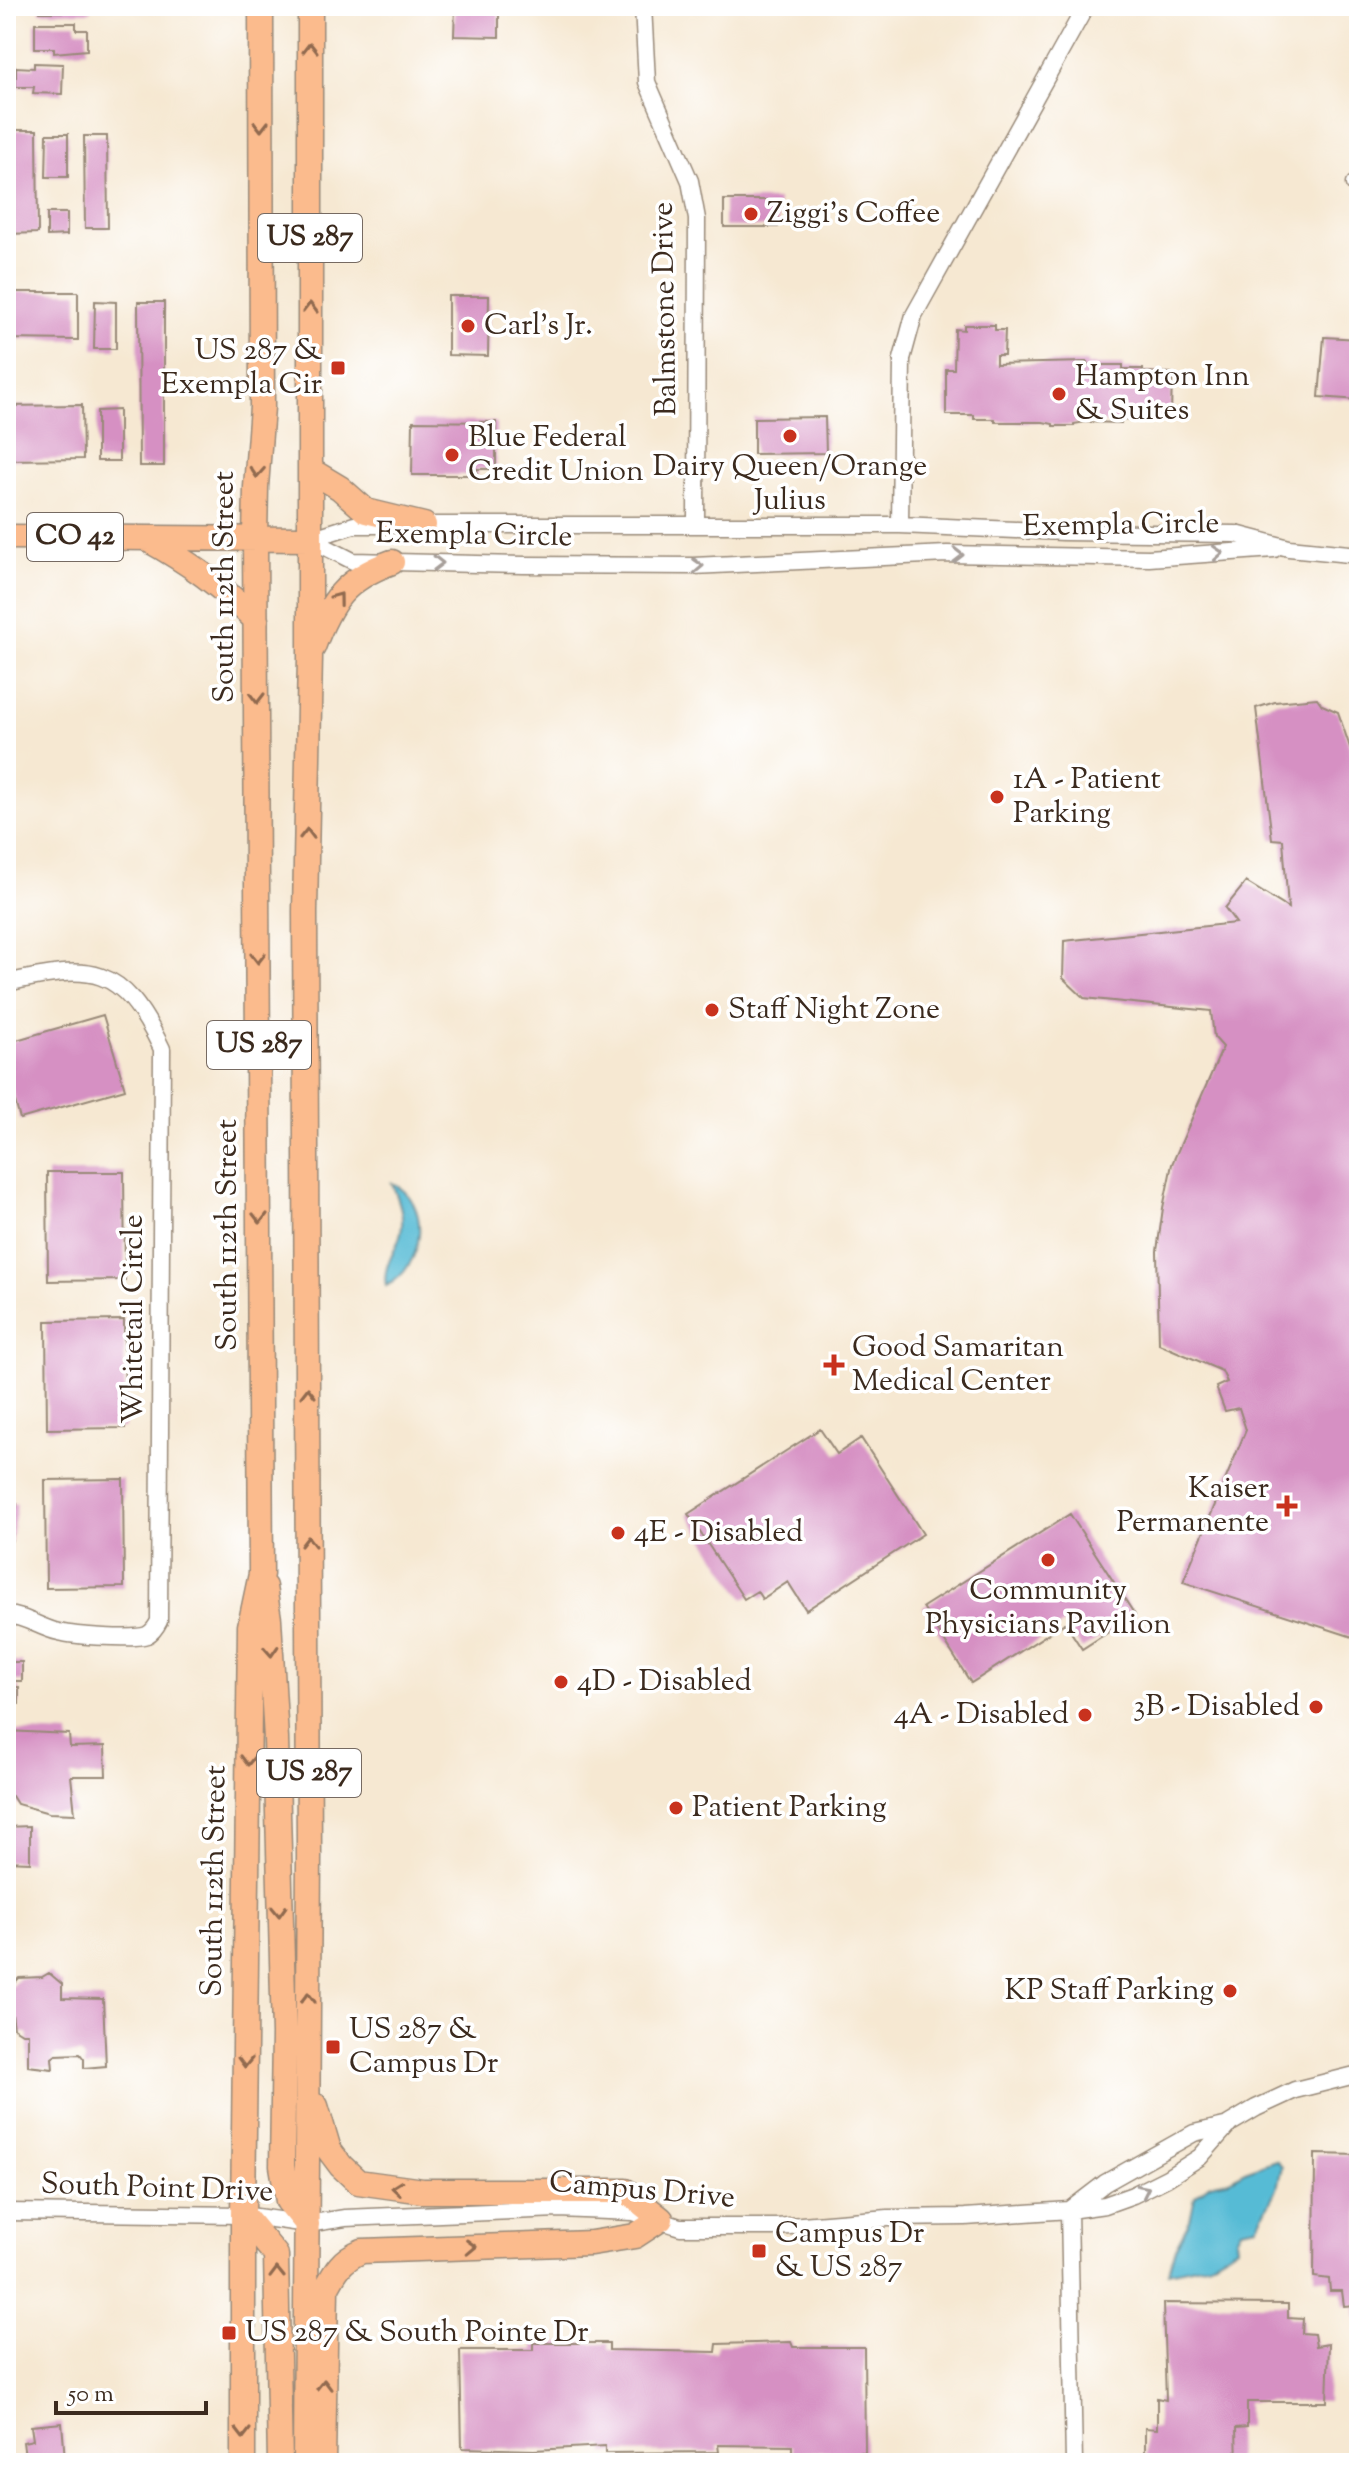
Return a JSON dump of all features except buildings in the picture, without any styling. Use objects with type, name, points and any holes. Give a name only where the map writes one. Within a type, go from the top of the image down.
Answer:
[{"type":"main road","name":"South 112th Street","points":[[243,2463],[250,1626],[261,1574],[255,538],[262,407],[261,6]]},
{"type":"main road","name":"US 287","points":[[305,2463],[308,2076],[305,912],[310,657],[310,6]]},
{"type":"main road","points":[[310,470],[340,488],[366,511],[424,525]]},
{"type":"main road","name":"CO 42","points":[[6,537],[310,539]]},
{"type":"main road","points":[[143,537],[192,564],[256,620]]},
{"type":"main road","points":[[310,657],[320,627],[339,593],[360,576],[392,562]]},
{"type":"main road","points":[[261,1574],[269,1619],[276,1739],[284,2034],[282,2166],[288,2201],[307,2224]]},
{"type":"main road","points":[[308,2076],[329,2150],[347,2174],[358,2182],[423,2191],[626,2191],[661,2219],[635,2236],[591,2243],[362,2251],[348,2257],[334,2271],[326,2289],[323,2463]]},
{"type":"main road","points":[[243,2215],[276,2255],[280,2463]]},
{"type":"street","name":"Balmstone Drive","points":[[643,6],[647,82],[690,181],[697,219],[696,525]]},
{"type":"street","points":[[900,525],[902,359],[914,315],[1086,6]]},
{"type":"street","name":"Exempla Circle","points":[[310,539],[354,525],[900,525],[1064,532],[1236,534],[1289,548],[1359,555]]},
{"type":"street","name":"Exempla Circle","points":[[310,539],[353,561],[693,566],[947,554],[1149,558],[1289,548]]},
{"type":"street","name":"Whitetail Circle","points":[[6,983],[57,972],[91,972],[114,982],[144,1012],[162,1049],[159,1621],[154,1630],[144,1636],[92,1636],[57,1632],[20,1615],[6,1615]]},
{"type":"street","points":[[1069,2210],[1105,2183],[1194,2133],[1229,2124],[1295,2090],[1359,2074]]},
{"type":"street","points":[[1069,2210],[1105,2205],[1167,2178],[1200,2157],[1229,2124]]},
{"type":"street","name":"Campus Drive","points":[[307,2224],[345,2218],[558,2209],[633,2212],[680,2227],[777,2227],[888,2218],[965,2217],[1069,2210]]},
{"type":"street","points":[[1069,2210],[1074,2463]]},
{"type":"street","name":"South Point Drive","points":[[6,2212],[243,2215],[307,2224]]},
{"type":"water","points":[[392,1183],[405,1192],[414,1204],[419,1234],[409,1265],[386,1286],[386,1271],[402,1225]]},
{"type":"water","points":[[1276,2160],[1282,2166],[1277,2188],[1257,2226],[1241,2229],[1236,2238],[1237,2247],[1210,2263],[1168,2272],[1175,2248],[1190,2220],[1195,2196],[1210,2184],[1229,2180]]},
{"type":"place","name":"Ziggi's Coffee","points":[[751,214]]},
{"type":"place","name":"Carl's Jr.","points":[[468,326]]},
{"type":"place","name":"US 287 & Exempla Cir","points":[[338,368]]},
{"type":"place","name":"Hampton Inn & Suites","points":[[1059,394]]},
{"type":"place","name":"Dairy Queen/Orange Julius","points":[[790,436]]},
{"type":"place","name":"Blue Federal Credit Union","points":[[452,455]]},
{"type":"place","name":"1A - Patient Parking","points":[[997,797]]},
{"type":"place","name":"Staff Night Zone","points":[[712,1010]]},
{"type":"place","name":"Good Samaritan Medical Center","points":[[834,1365]]},
{"type":"place","name":"Kaiser Permanente","points":[[1287,1506]]},
{"type":"place","name":"4E - Disabled","points":[[618,1533]]},
{"type":"place","name":"Community Physicians Pavilion","points":[[1048,1560]]},
{"type":"place","name":"4D - Disabled","points":[[561,1682]]},
{"type":"place","name":"3B - Disabled","points":[[1316,1707]]},
{"type":"place","name":"4A - Disabled","points":[[1085,1715]]},
{"type":"place","name":"Patient Parking","points":[[676,1808]]},
{"type":"place","name":"KP Staff Parking","points":[[1230,1991]]},
{"type":"place","name":"US 287 & Campus Dr","points":[[333,2047]]},
{"type":"place","name":"Campus Dr & US 287","points":[[759,2251]]},
{"type":"place","name":"US 287 & South Pointe Dr","points":[[229,2333]]}]
